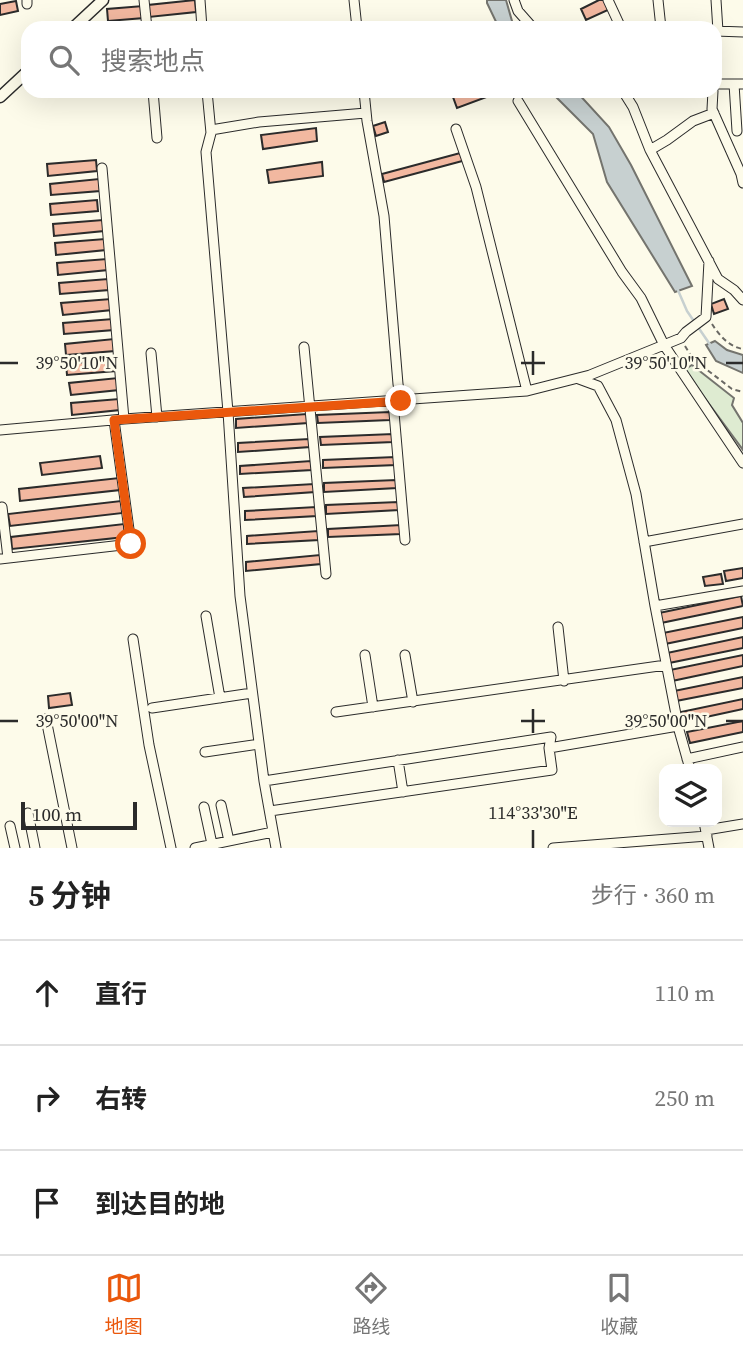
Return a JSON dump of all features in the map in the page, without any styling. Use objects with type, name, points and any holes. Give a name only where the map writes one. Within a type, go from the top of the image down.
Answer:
[{"type":"main road","points":[[80,21],[103,0]]},
{"type":"main road","points":[[0,97],[21,78]]},
{"type":"street","points":[[144,0],[146,21]]},
{"type":"street","points":[[200,0],[202,21]]},
{"type":"street","points":[[354,0],[356,21]]},
{"type":"street","points":[[514,0],[518,11],[527,21]]},
{"type":"street","points":[[608,0],[618,21]]},
{"type":"street","points":[[658,0],[660,21]]},
{"type":"street","points":[[716,0],[716,21]]},
{"type":"street","points":[[722,31],[743,32]]},
{"type":"street","points":[[737,131],[738,84]]},
{"type":"street","points":[[154,98],[157,138]]},
{"type":"street","points":[[209,98],[211,130],[206,152],[240,596],[264,781],[276,848]]},
{"type":"street","points":[[365,98],[384,216],[398,384],[405,540]]},
{"type":"street","points":[[627,98],[649,150],[718,279],[743,300]]},
{"type":"street","points":[[713,98],[712,109],[743,183]]},
{"type":"street","points":[[518,101],[622,272],[642,299],[664,345],[743,463]]},
{"type":"street","points":[[211,130],[259,122],[366,113]]},
{"type":"street","points":[[649,150],[693,121],[714,113]]},
{"type":"street","points":[[456,129],[476,187],[527,391]]},
{"type":"street","points":[[2,507],[4,559],[131,544],[119,420],[102,168]]},
{"type":"street","points":[[0,430],[527,391],[590,375],[683,335],[706,316],[709,261]]},
{"type":"street","points":[[304,346],[326,574]]},
{"type":"street","points":[[151,353],[157,417]]},
{"type":"street","points":[[577,379],[598,386],[616,420],[636,494],[654,606],[678,726],[688,764]]},
{"type":"street","points":[[644,542],[743,524]]},
{"type":"street","points":[[654,606],[743,594]]},
{"type":"street","points":[[206,616],[220,698]]},
{"type":"street","points":[[558,626],[564,681]]},
{"type":"street","points":[[133,639],[149,744],[172,848]]},
{"type":"street","points":[[365,655],[373,707]]},
{"type":"street","points":[[405,655],[414,702]]},
{"type":"street","points":[[337,712],[666,665]]},
{"type":"street","points":[[152,708],[252,693]]},
{"type":"street","points":[[46,719],[72,848]]},
{"type":"street","points":[[549,748],[678,726]]},
{"type":"street","points":[[264,781],[551,737],[549,748],[552,770],[270,811]]},
{"type":"street","points":[[205,752],[259,744]]},
{"type":"street","points":[[687,759],[743,747]]},
{"type":"street","points":[[398,760],[403,792]]},
{"type":"street","points":[[221,805],[229,841]]},
{"type":"street","points":[[204,807],[212,844]]},
{"type":"street","points":[[28,813],[35,848]]},
{"type":"street","points":[[553,848],[743,824]]},
{"type":"street","points":[[10,825],[15,848]]},
{"type":"street","points":[[706,829],[709,848]]},
{"type":"street","points":[[195,848],[273,832]]},
{"type":"path","points":[[706,316],[719,335],[738,349],[743,349]]},
{"type":"path","points":[[683,335],[693,359],[732,389],[743,392]]},
{"type":"green space","points":[[692,365],[734,398],[732,405],[743,423],[743,450],[684,370]]},
{"type":"shaded area","points":[[487,0],[506,0],[512,21],[496,21]]},
{"type":"shaded area","points":[[557,98],[582,98],[609,127],[692,286],[675,292],[607,182],[593,134]]},
{"type":"shaded area","points":[[715,341],[727,350],[743,355],[743,373],[716,361],[706,345]]},
{"type":"building","points":[[195,0],[196,12],[149,17],[148,5]]},
{"type":"building","points":[[599,0],[606,0],[610,9],[586,20],[581,9]]},
{"type":"building","points":[[16,1],[18,11],[0,15],[0,4]]},
{"type":"building","points":[[143,6],[144,18],[108,21],[107,9]]},
{"type":"building","points":[[453,98],[484,98],[457,108]]},
{"type":"building","points":[[385,122],[388,132],[376,136],[373,126]]},
{"type":"building","points":[[316,128],[317,141],[263,149],[261,135]]},
{"type":"building","points":[[464,152],[466,160],[384,182],[382,174]]},
{"type":"building","points":[[96,160],[97,171],[48,176],[47,164]]},
{"type":"building","points":[[322,162],[323,176],[269,183],[267,170]]},
{"type":"building","points":[[99,179],[100,191],[51,195],[50,184]]},
{"type":"building","points":[[97,200],[98,211],[51,215],[50,204]]},
{"type":"building","points":[[103,220],[104,231],[54,236],[53,224]]},
{"type":"building","points":[[105,239],[106,250],[56,255],[55,243]]},
{"type":"building","points":[[107,259],[108,270],[58,275],[57,263]]},
{"type":"building","points":[[108,279],[109,290],[60,294],[59,283]]},
{"type":"building","points":[[111,299],[112,310],[63,315],[61,303]]},
{"type":"building","points":[[724,299],[728,309],[714,314],[711,304]]},
{"type":"building","points":[[113,319],[114,330],[64,334],[63,323]]},
{"type":"building","points":[[114,339],[115,351],[66,355],[65,344]]},
{"type":"building","points":[[115,359],[116,371],[67,375],[66,364]]},
{"type":"building","points":[[118,378],[119,390],[71,395],[69,383]]},
{"type":"building","points":[[119,399],[120,410],[72,415],[71,403]]},
{"type":"building","points":[[390,412],[390,420],[318,423],[317,415]]},
{"type":"building","points":[[307,414],[308,423],[236,428],[236,419]]},
{"type":"building","points":[[393,434],[393,442],[321,445],[320,437]]},
{"type":"building","points":[[309,439],[310,447],[238,452],[238,443]]},
{"type":"building","points":[[100,456],[102,468],[42,475],[40,463]]},
{"type":"building","points":[[395,457],[396,465],[323,468],[323,460]]},
{"type":"building","points":[[311,461],[312,470],[240,474],[240,466]]},
{"type":"building","points":[[119,478],[120,490],[20,501],[19,489]]},
{"type":"building","points":[[396,480],[397,488],[324,492],[324,483]]},
{"type":"building","points":[[314,484],[315,492],[244,497],[243,488]]},
{"type":"building","points":[[121,501],[123,513],[10,526],[8,514]]},
{"type":"building","points":[[398,502],[399,510],[326,514],[326,505]]},
{"type":"building","points":[[316,507],[317,516],[245,520],[245,511]]},
{"type":"building","points":[[124,524],[125,537],[12,549],[11,537]]},
{"type":"building","points":[[401,525],[401,534],[328,537],[328,529]]},
{"type":"building","points":[[318,531],[319,540],[247,544],[247,536]]},
{"type":"building","points":[[320,555],[321,564],[246,571],[246,562]]},
{"type":"building","points":[[743,568],[743,578],[726,581],[724,571]]},
{"type":"building","points":[[721,574],[723,584],[705,586],[703,577]]},
{"type":"building","points":[[741,596],[743,606],[661,623],[659,613]]},
{"type":"building","points":[[743,617],[743,628],[665,644],[663,633]]},
{"type":"building","points":[[743,637],[743,648],[669,663],[667,653]]},
{"type":"building","points":[[743,655],[743,666],[672,681],[670,670]]},
{"type":"building","points":[[743,677],[743,688],[676,701],[674,691]]},
{"type":"building","points":[[70,693],[72,705],[49,708],[48,696]]},
{"type":"building","points":[[743,699],[743,709],[683,722],[681,712]]},
{"type":"building","points":[[743,721],[743,732],[690,743],[687,732]]},
{"type":"waterway","points":[[677,288],[687,311],[711,346]]},
{"type":"route","points":[[131,544],[114,420],[401,401]]}]
